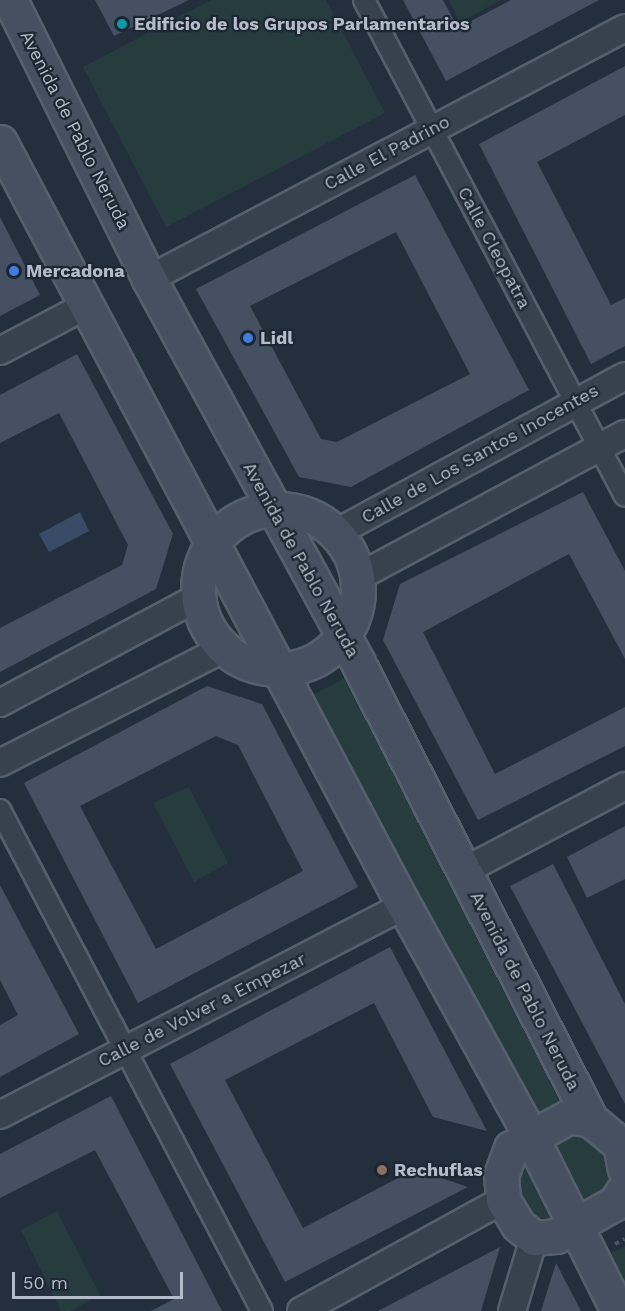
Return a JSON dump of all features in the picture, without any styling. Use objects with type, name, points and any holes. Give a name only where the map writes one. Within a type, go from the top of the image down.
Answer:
[{"type":"main road","name":"Avenida de Pablo Neruda","points":[[10,0],[149,279],[343,636],[591,1120],[624,1152]]},
{"type":"main road","points":[[0,142],[404,906],[531,1137],[618,1311]]},
{"type":"main road","points":[[273,508],[308,514],[336,533],[350,552],[358,577],[357,606],[343,636],[316,660],[281,670],[248,664],[223,649],[206,625],[197,598],[200,568],[212,541],[239,518],[273,508]]},
{"type":"main road","name":"Avenida de Pablo Neruda","points":[[503,1200],[501,1175],[511,1148],[570,1116],[591,1120]]},
{"type":"main road","points":[[503,1200],[518,1225],[534,1238],[556,1236],[615,1203],[625,1188]]},
{"type":"street","name":"Calle Cleopatra","points":[[364,0],[625,496]]},
{"type":"street","name":"Calle El Padrino","points":[[149,279],[625,28]]},
{"type":"street","points":[[0,351],[87,305]]},
{"type":"street","name":"Calle de Los Santos Inocentes","points":[[336,533],[625,376]]},
{"type":"street","points":[[358,577],[625,434]]},
{"type":"street","points":[[0,703],[197,598]]},
{"type":"street","points":[[0,763],[223,649]]},
{"type":"street","points":[[464,871],[625,786]]},
{"type":"street","points":[[0,810],[262,1311]]},
{"type":"street","name":"Calle de Volver a Empezar","points":[[0,1114],[404,906]]},
{"type":"street","points":[[301,1311],[503,1200]]},
{"type":"street","points":[[512,1311],[534,1238]]},
{"type":"green space","points":[[211,0],[326,0],[385,113],[166,227],[83,67]]},
{"type":"green space","points":[[449,0],[500,0],[460,23]]},
{"type":"green space","points":[[348,677],[569,1099],[535,1119],[312,695]]},
{"type":"green space","points":[[189,787],[228,863],[194,882],[153,803]]},
{"type":"green space","points":[[562,1129],[592,1136],[610,1169],[607,1194],[579,1199],[551,1148],[554,1137]]},
{"type":"green space","points":[[521,1157],[551,1219],[538,1217],[517,1199],[512,1173]]},
{"type":"green space","points":[[57,1211],[100,1295],[70,1311],[61,1311],[21,1230]]},
{"type":"green space","points":[[625,1246],[625,1291],[606,1256]]},
{"type":"water","points":[[80,512],[89,531],[49,552],[39,534]]},
{"type":"building","name":"Edificio de los Grupos Parlamentarios","points":[[95,0],[189,0],[114,36]]},
{"type":"building","points":[[403,0],[443,0],[458,28],[511,0],[599,0],[446,81]]},
{"type":"building","points":[[625,66],[625,115],[537,162],[611,305],[625,298],[625,346],[591,364],[479,144]]},
{"type":"building","points":[[415,175],[529,390],[351,487],[299,477],[196,289]],"holes":[[[396,232],[470,374],[337,442],[321,439],[250,306]]]},
{"type":"building","name":"Mercadona","points":[[0,217],[40,295],[0,316]]},
{"type":"building","points":[[77,354],[173,534],[156,589],[0,672],[0,628],[122,565],[128,545],[59,413],[0,443],[0,395]]},
{"type":"building","points":[[583,492],[625,571],[625,659],[569,554],[423,632],[495,774],[625,707],[625,746],[478,820],[383,640],[400,584]]},
{"type":"building","points":[[207,686],[262,704],[358,887],[138,1003],[24,783]],"holes":[[[216,736],[238,745],[303,871],[156,949],[80,806]]]},
{"type":"building","points":[[625,826],[625,879],[587,898],[567,857]]},
{"type":"building","points":[[553,864],[625,1004],[625,1104],[510,886]]},
{"type":"building","points":[[0,885],[79,1034],[0,1077],[0,1025],[18,1015],[0,980]]},
{"type":"building","points":[[390,947],[487,1131],[433,1117],[374,1003],[225,1080],[303,1228],[415,1169],[468,1187],[285,1282],[170,1064]]},
{"type":"building","points":[[111,1096],[222,1311],[151,1311],[174,1299],[95,1150],[0,1198],[0,1154]]},
{"type":"building","points":[[500,1247],[481,1311],[378,1311]]},
{"type":"building","points":[[556,1263],[581,1311],[541,1311]]},
{"type":"place","name":"Edificio de los Grupos Parlamentarios","points":[[122,24]]},
{"type":"place","name":"Mercadona","points":[[14,271]]},
{"type":"place","name":"Lidl","points":[[248,338]]},
{"type":"place","name":"Rechuflas","points":[[382,1170]]}]
